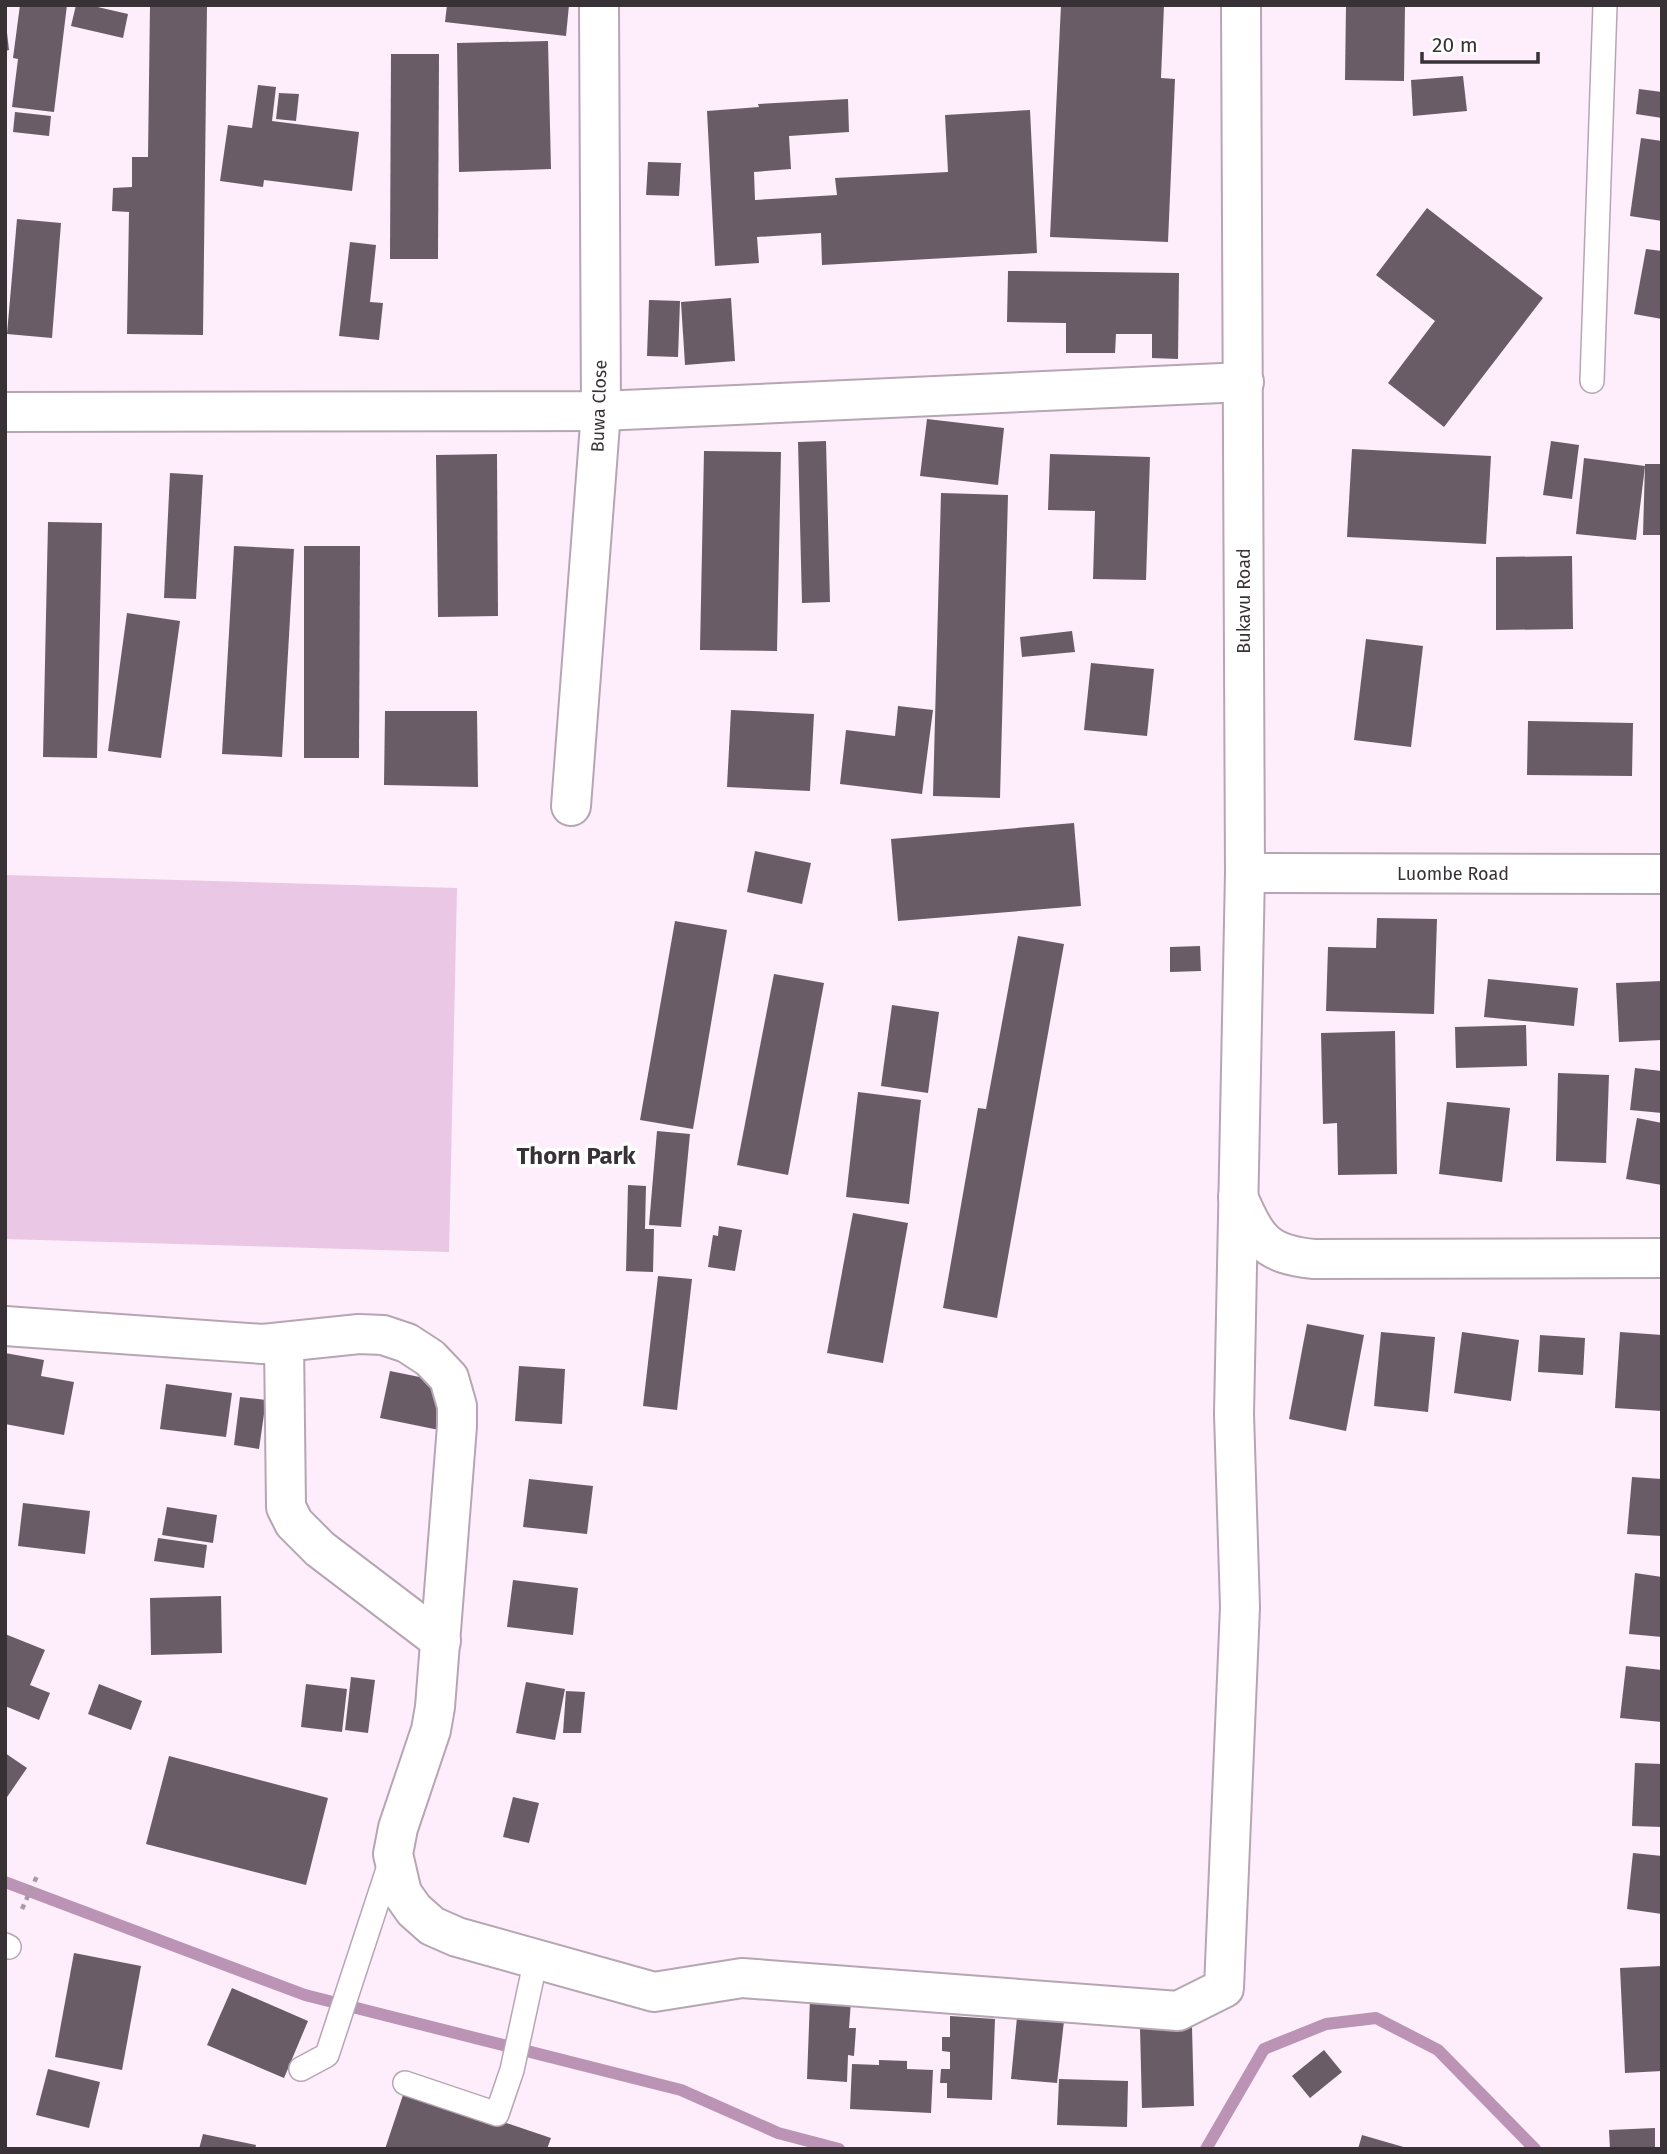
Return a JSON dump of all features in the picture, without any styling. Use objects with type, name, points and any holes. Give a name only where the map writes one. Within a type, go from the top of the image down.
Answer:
[{"type":"street","name":"Buwa Close","points":[[571,806],[601,411],[600,5]]},
{"type":"street","name":"Bukavu Road","points":[[536,1959],[654,1992],[741,1978],[1178,2011],[1224,1988],[1240,1607],[1234,1415],[1245,873],[1241,5]]},
{"type":"street","points":[[5,412],[601,411],[1244,382]]},
{"type":"street","name":"Luombe Road","points":[[1245,873],[1662,874]]},
{"type":"street","points":[[1238,1197],[1252,1229],[1268,1246],[1289,1256],[1314,1259],[1662,1258]]},
{"type":"street","points":[[5,1326],[263,1344],[359,1334],[383,1335],[407,1343],[430,1359],[449,1378],[457,1406],[457,1426],[442,1641],[430,1730],[398,1828],[393,1854],[402,1893],[414,1910],[432,1926],[457,1937],[536,1959]]},
{"type":"street","points":[[284,1342],[286,1507],[293,1523],[320,1549],[442,1641]]},
{"type":"lane","points":[[1592,381],[1605,5]]},
{"type":"lane","points":[[301,2069],[327,2055],[393,1854]]},
{"type":"lane","points":[[405,2083],[498,2114],[512,2070],[536,1959]]},
{"type":"path","points":[[22,1909],[37,1876]]},
{"type":"shaded area","points":[[5,875],[457,888],[449,1252],[5,1239]]},
{"type":"building","points":[[20,5],[67,5],[54,112],[12,107],[18,59],[13,58]]},
{"type":"building","points":[[76,5],[89,5],[128,14],[123,38],[71,26]]},
{"type":"building","points":[[150,5],[207,5],[203,335],[127,334],[129,212],[112,211],[113,188],[132,187],[132,157],[148,157]]},
{"type":"building","points":[[447,5],[569,5],[566,36],[445,22]]},
{"type":"building","points":[[1061,5],[1164,5],[1161,78],[1175,79],[1168,242],[1050,237]]},
{"type":"building","points":[[1346,5],[1405,5],[1404,81],[1345,80]]},
{"type":"building","points":[[5,33],[9,50],[5,51]]},
{"type":"building","points":[[548,41],[551,169],[459,172],[457,43]]},
{"type":"building","points":[[391,54],[439,54],[438,259],[390,259]]},
{"type":"building","points":[[1463,76],[1467,111],[1413,116],[1411,80]]},
{"type":"building","points":[[258,85],[276,87],[272,121],[359,132],[352,191],[264,180],[263,187],[220,181],[228,125],[252,128]]},
{"type":"building","points":[[1639,89],[1662,92],[1662,118],[1636,114]]},
{"type":"building","points":[[279,93],[299,94],[296,121],[276,119]]},
{"type":"building","points":[[848,99],[849,132],[789,136],[791,169],[754,172],[755,200],[837,195],[835,178],[948,172],[945,115],[1030,110],[1037,253],[822,265],[821,233],[757,237],[759,263],[715,266],[707,111],[759,107],[758,104]]},
{"type":"building","points":[[15,112],[51,116],[49,136],[13,132]]},
{"type":"building","points":[[1641,138],[1662,141],[1662,221],[1630,216]]},
{"type":"building","points":[[648,162],[681,163],[679,196],[646,195]]},
{"type":"building","points":[[1427,208],[1543,298],[1444,427],[1388,383],[1435,321],[1376,275]]},
{"type":"building","points":[[17,219],[61,223],[52,338],[7,334]]},
{"type":"building","points":[[350,242],[376,245],[370,302],[383,303],[379,340],[339,336]]},
{"type":"building","points":[[1646,249],[1662,251],[1662,319],[1634,314]]},
{"type":"building","points":[[1008,271],[1179,273],[1178,359],[1152,358],[1152,334],[1116,334],[1115,353],[1066,353],[1066,323],[1007,322]]},
{"type":"building","points":[[731,298],[735,361],[685,365],[681,302]]},
{"type":"building","points":[[649,300],[680,301],[678,357],[647,356]]},
{"type":"building","points":[[927,419],[1004,428],[998,485],[920,476]]},
{"type":"building","points":[[826,441],[830,602],[802,603],[798,442]]},
{"type":"building","points":[[1551,441],[1579,445],[1572,499],[1543,495]]},
{"type":"building","points":[[1352,449],[1491,456],[1486,544],[1347,537]]},
{"type":"building","points":[[704,451],[781,452],[777,651],[700,650]]},
{"type":"building","points":[[497,454],[498,616],[438,617],[436,455]]},
{"type":"building","points":[[1050,454],[1150,457],[1146,580],[1093,579],[1095,511],[1048,510]]},
{"type":"building","points":[[1584,458],[1645,466],[1636,540],[1576,534]]},
{"type":"building","points":[[1645,464],[1662,464],[1662,535],[1643,535]]},
{"type":"building","points":[[170,473],[203,475],[196,599],[164,598]]},
{"type":"building","points":[[941,493],[1008,495],[1000,798],[933,796]]},
{"type":"building","points":[[48,522],[102,523],[97,758],[43,757]]},
{"type":"building","points":[[234,546],[294,549],[282,757],[222,754]]},
{"type":"building","points":[[304,546],[360,546],[359,758],[304,758]]},
{"type":"building","points":[[1572,556],[1573,629],[1496,630],[1496,557]]},
{"type":"building","points":[[127,613],[180,621],[161,758],[108,751]]},
{"type":"building","points":[[1072,631],[1075,652],[1022,657],[1020,637]]},
{"type":"building","points":[[1366,639],[1423,646],[1411,747],[1354,740]]},
{"type":"building","points":[[1091,663],[1154,669],[1147,736],[1084,730]]},
{"type":"building","points":[[898,706],[933,710],[922,794],[840,784],[846,730],[895,736]]},
{"type":"building","points":[[731,710],[814,714],[810,791],[727,787]]},
{"type":"building","points":[[385,711],[477,711],[478,787],[384,785]]},
{"type":"building","points":[[1528,721],[1633,723],[1632,776],[1527,775]]},
{"type":"building","points":[[1074,823],[1081,906],[898,921],[891,839]]},
{"type":"building","points":[[755,851],[811,863],[802,904],[747,892]]},
{"type":"building","points":[[1377,918],[1437,919],[1434,1014],[1326,1011],[1328,947],[1376,948]]},
{"type":"building","points":[[675,921],[727,930],[693,1129],[640,1120]]},
{"type":"building","points":[[1018,936],[1064,944],[997,1318],[943,1308],[978,1108],[986,1109]]},
{"type":"building","points":[[1200,946],[1201,971],[1170,972],[1170,947]]},
{"type":"building","points":[[774,974],[824,983],[788,1175],[737,1165]]},
{"type":"building","points":[[1488,979],[1578,988],[1574,1026],[1484,1017]]},
{"type":"building","points":[[1662,981],[1662,1040],[1619,1042],[1616,983]]},
{"type":"building","points":[[892,1005],[939,1012],[928,1093],[881,1086]]},
{"type":"building","points":[[1526,1025],[1527,1066],[1456,1068],[1455,1027]]},
{"type":"building","points":[[1395,1031],[1397,1174],[1338,1175],[1337,1123],[1323,1124],[1321,1033]]},
{"type":"building","points":[[1635,1068],[1662,1071],[1662,1113],[1630,1110]]},
{"type":"building","points":[[1558,1073],[1609,1075],[1606,1163],[1556,1161]]},
{"type":"building","points":[[858,1092],[921,1100],[909,1204],[846,1197]]},
{"type":"building","points":[[1447,1102],[1510,1108],[1502,1182],[1439,1174]]},
{"type":"building","points":[[1637,1118],[1662,1123],[1662,1185],[1626,1179]]},
{"type":"building","points":[[657,1131],[690,1134],[681,1227],[649,1225]]},
{"type":"building","points":[[628,1185],[646,1186],[645,1229],[654,1229],[653,1272],[626,1271]]},
{"type":"building","points":[[853,1213],[908,1223],[883,1363],[827,1353]]},
{"type":"building","points":[[719,1226],[742,1230],[735,1271],[708,1267],[713,1235],[718,1236]]},
{"type":"building","points":[[658,1276],[692,1279],[677,1410],[643,1406]]},
{"type":"building","points":[[1307,1324],[1364,1335],[1346,1431],[1289,1419]]},
{"type":"building","points":[[1381,1332],[1435,1337],[1428,1412],[1374,1406]]},
{"type":"building","points":[[1462,1332],[1519,1340],[1511,1401],[1454,1393]]},
{"type":"building","points":[[1620,1332],[1662,1335],[1662,1411],[1615,1408]]},
{"type":"building","points":[[1540,1335],[1585,1338],[1583,1375],[1538,1372]]},
{"type":"building","points":[[5,1353],[44,1360],[41,1376],[74,1382],[64,1435],[5,1424]]},
{"type":"building","points":[[519,1366],[565,1369],[562,1424],[515,1421]]},
{"type":"building","points":[[390,1371],[449,1383],[439,1430],[380,1418]]},
{"type":"building","points":[[166,1384],[232,1393],[226,1437],[160,1429]]},
{"type":"building","points":[[240,1397],[266,1400],[259,1449],[234,1445]]},
{"type":"building","points":[[1632,1477],[1662,1479],[1662,1536],[1627,1534]]},
{"type":"building","points":[[529,1479],[593,1486],[587,1534],[523,1527]]},
{"type":"building","points":[[23,1503],[90,1511],[85,1554],[18,1546]]},
{"type":"building","points":[[167,1507],[217,1515],[213,1543],[162,1535]]},
{"type":"building","points":[[158,1538],[207,1545],[204,1568],[154,1561]]},
{"type":"building","points":[[1635,1573],[1662,1577],[1662,1637],[1629,1634]]},
{"type":"building","points":[[513,1580],[578,1588],[573,1635],[507,1627]]},
{"type":"building","points":[[221,1596],[222,1653],[151,1655],[150,1598]]},
{"type":"building","points":[[5,1634],[45,1650],[30,1685],[50,1693],[39,1720],[5,1706]]},
{"type":"building","points":[[1626,1666],[1662,1670],[1662,1722],[1620,1718]]},
{"type":"building","points":[[351,1677],[375,1680],[368,1733],[345,1730]]},
{"type":"building","points":[[526,1682],[565,1689],[555,1740],[516,1733]]},
{"type":"building","points":[[99,1684],[142,1701],[131,1730],[88,1714]]},
{"type":"building","points":[[306,1684],[347,1689],[342,1732],[301,1727]]},
{"type":"building","points":[[566,1691],[585,1692],[581,1733],[563,1733]]},
{"type":"building","points":[[5,1753],[27,1768],[5,1800]]},
{"type":"building","points":[[169,1756],[328,1798],[306,1885],[146,1844]]},
{"type":"building","points":[[1635,1763],[1662,1764],[1662,1827],[1632,1826]]},
{"type":"building","points":[[513,1797],[539,1803],[529,1843],[503,1837]]},
{"type":"building","points":[[1633,1853],[1662,1856],[1662,1914],[1627,1909]]},
{"type":"building","points":[[74,1953],[141,1966],[122,2070],[55,2057]]},
{"type":"building","points":[[1662,1966],[1662,2071],[1625,2073],[1620,1968]]},
{"type":"building","points":[[232,1988],[308,2021],[284,2078],[207,2045]]},
{"type":"building","points":[[810,1999],[851,2001],[849,2028],[856,2028],[854,2056],[848,2055],[847,2082],[807,2079]]},
{"type":"building","points":[[1018,2007],[1065,2012],[1057,2083],[1011,2079]]},
{"type":"building","points":[[950,2016],[995,2019],[992,2100],[947,2098],[947,2083],[940,2083],[941,2069],[950,2069],[950,2052],[942,2051],[942,2037],[950,2037]]},
{"type":"building","points":[[1192,2027],[1194,2106],[1142,2108],[1140,2028]]},
{"type":"building","points":[[1324,2050],[1342,2072],[1310,2098],[1292,2076]]},
{"type":"building","points":[[879,2060],[907,2061],[907,2069],[933,2070],[931,2113],[850,2109],[852,2064],[879,2065]]},
{"type":"building","points":[[48,2069],[100,2082],[89,2128],[36,2115]]},
{"type":"building","points":[[1059,2079],[1128,2081],[1127,2127],[1057,2125]]},
{"type":"building","points":[[405,2089],[551,2138],[547,2149],[385,2149]]},
{"type":"building","points":[[1655,2128],[1655,2149],[1610,2149],[1609,2130]]},
{"type":"building","points":[[203,2134],[256,2145],[255,2149],[199,2149]]},
{"type":"building","points":[[1362,2135],[1407,2148],[1407,2149],[1358,2149]]},
{"type":"waterway","points":[[5,1882],[305,1995],[681,2090],[778,2133],[839,2149]]},
{"type":"waterway","points":[[1206,2149],[1264,2049],[1326,2024],[1376,2018],[1438,2050],[1535,2149]]},
{"type":"district","name":"Thorn Park","points":[[576,1156]]}]
